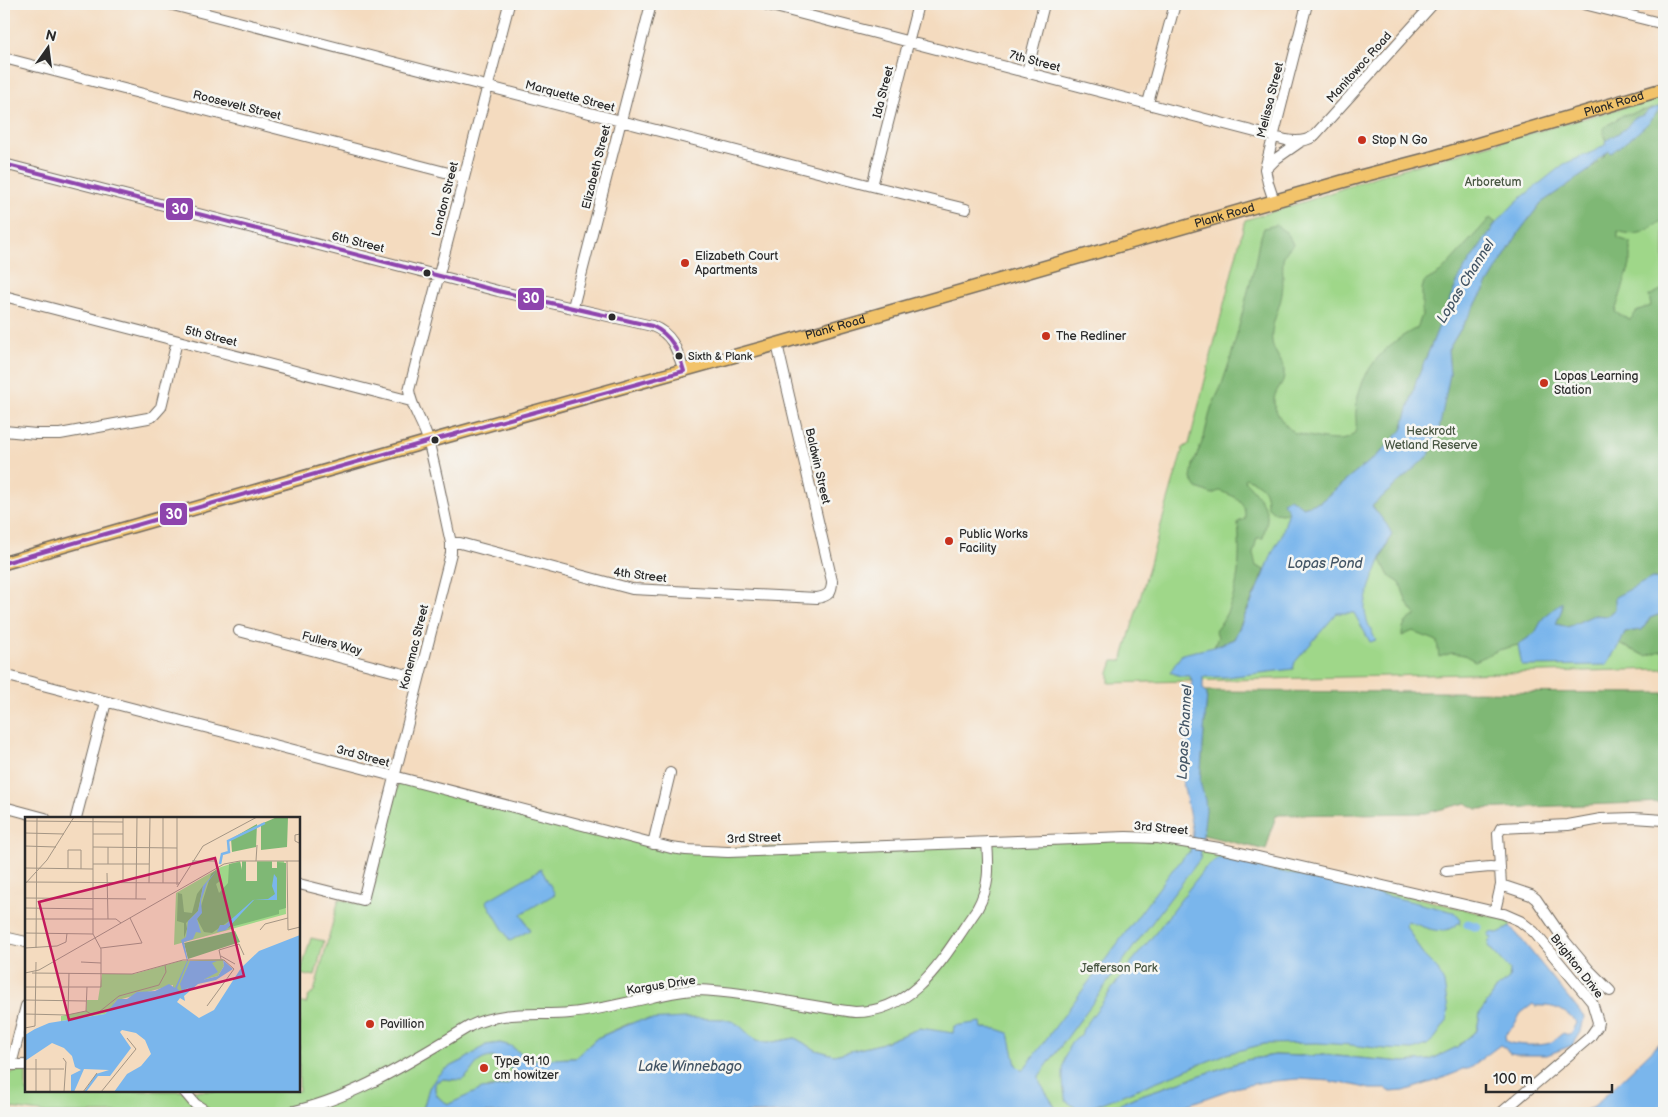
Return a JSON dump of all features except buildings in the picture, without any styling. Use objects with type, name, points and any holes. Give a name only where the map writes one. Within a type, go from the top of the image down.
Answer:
[{"type":"main road","name":"Plank Road","points":[[4,563],[684,371],[1358,177],[1427,159],[1664,89]]},
{"type":"street","name":"Marquette Street","points":[[169,4],[620,122],[966,209]]},
{"type":"street","name":"London Street","points":[[411,401],[409,390],[411,381],[509,4]]},
{"type":"street","name":"Elizabeth Street","points":[[573,307],[651,4]]},
{"type":"street","name":"7th Street","points":[[764,4],[792,7],[909,42],[1300,142]]},
{"type":"street","name":"Ida Street","points":[[872,186],[918,4]]},
{"type":"street","points":[[1027,72],[1044,4]]},
{"type":"street","points":[[1148,103],[1175,4]]},
{"type":"street","name":"Melissa Street","points":[[1274,201],[1265,169],[1308,4]]},
{"type":"street","name":"Manitowoc Road","points":[[1265,169],[1300,142],[1314,136],[1433,4]]},
{"type":"street","points":[[1584,4],[1664,24]]},
{"type":"street","name":"Roosevelt Street","points":[[4,58],[464,177]]},
{"type":"street","name":"6th Street","points":[[4,164],[438,276],[659,329],[666,333],[674,346],[684,371]]},
{"type":"street","name":"5th Street","points":[[4,296],[411,401]]},
{"type":"street","points":[[4,431],[60,434],[153,416],[161,406],[177,341]]},
{"type":"street","name":"Baldwin Street","points":[[777,344],[832,580],[830,593]]},
{"type":"street","name":"Konemac Street","points":[[300,884],[363,900],[450,553],[451,543],[428,442],[411,401]]},
{"type":"street","name":"4th Street","points":[[451,543],[632,589],[817,598],[824,597],[830,593]]},
{"type":"street","name":"Fullers Way","points":[[239,631],[419,678]]},
{"type":"street","name":"3rd Street","points":[[4,675],[653,844],[686,850],[728,852],[1126,837],[1158,838],[1204,845],[1495,912],[1518,920]]},
{"type":"street","points":[[76,817],[106,702]]},
{"type":"street","points":[[653,844],[670,773]]},
{"type":"street","points":[[4,807],[42,817]]},
{"type":"street","points":[[1495,912],[1501,886],[1498,834],[1502,828],[1568,825],[1601,819],[1634,818],[1664,820]]},
{"type":"street","name":"Kargus Drive","points":[[286,1113],[328,1102],[368,1085],[475,1024],[499,1016],[571,1013],[697,990],[754,996],[847,1011],[868,1012],[883,1009],[905,998],[921,985],[977,909],[984,897],[989,874],[987,842]]},
{"type":"street","points":[[1446,871],[1490,867],[1500,868]]},
{"type":"street","points":[[1501,886],[1536,898],[1564,940],[1588,970],[1610,991]]},
{"type":"street","name":"Brighton Drive","points":[[1501,1113],[1590,1037],[1597,1028],[1598,1022],[1592,1002],[1543,941],[1518,920]]},
{"type":"street","points":[[4,936],[25,942]]},
{"type":"street","points":[[25,1009],[8,1066],[25,1066]]},
{"type":"street","points":[[185,1092],[195,1104],[209,1113]]},
{"type":"green space","name":"Heckrodt Wetland Reserve","points":[[1664,96],[1664,669],[1109,683],[1109,673],[1113,661],[1122,661],[1183,448],[1189,444],[1245,220],[1310,200],[1377,176]]},
{"type":"green space","points":[[1654,108],[1663,119],[1664,129],[1664,219],[1642,232],[1632,234],[1618,231],[1618,238],[1630,242],[1630,265],[1615,312],[1630,320],[1638,310],[1651,306],[1649,296],[1664,290],[1664,579],[1652,578],[1607,616],[1594,615],[1568,627],[1556,624],[1535,633],[1518,645],[1499,650],[1475,661],[1464,655],[1452,653],[1439,657],[1437,641],[1413,631],[1402,636],[1405,623],[1416,615],[1407,603],[1400,583],[1389,576],[1381,560],[1392,534],[1372,506],[1429,455],[1450,374],[1448,350],[1519,232],[1541,203],[1591,169],[1609,151],[1603,128],[1623,115]]},
{"type":"green space","points":[[1490,218],[1496,223],[1462,272],[1417,379],[1402,430],[1381,452],[1320,502],[1282,514],[1275,513],[1267,506],[1263,488],[1246,478],[1245,481],[1266,509],[1267,514],[1263,538],[1257,538],[1253,553],[1256,566],[1265,570],[1234,639],[1214,647],[1218,637],[1215,631],[1230,607],[1234,593],[1239,565],[1238,522],[1245,519],[1245,513],[1244,507],[1235,497],[1219,491],[1212,494],[1197,488],[1191,479],[1193,465],[1204,437],[1211,408],[1221,387],[1231,357],[1264,228],[1276,225],[1287,233],[1293,244],[1284,258],[1281,301],[1274,320],[1272,333],[1273,346],[1284,370],[1283,380],[1274,400],[1276,411],[1283,422],[1295,433],[1341,440],[1347,439],[1354,434],[1358,397],[1367,372],[1394,342],[1417,328],[1422,315],[1422,289],[1424,282],[1441,272]]},
{"type":"green space","points":[[1663,613],[1664,651],[1646,656],[1619,644],[1625,632],[1642,630],[1650,618]]},
{"type":"green space","points":[[1204,691],[1664,693],[1664,802],[1477,809],[1466,803],[1426,813],[1276,815],[1266,850],[1203,835],[1202,828],[1204,824],[1200,782],[1207,694]]},
{"type":"green space","name":"Jefferson Park","points":[[399,780],[669,850],[1124,840],[1191,843],[1512,921],[1510,927],[1495,937],[1488,946],[1511,970],[1510,979],[1498,987],[1480,1013],[1477,1030],[1457,1047],[1430,1060],[1404,1062],[1325,1055],[1275,1055],[1246,1060],[1135,1097],[1100,1113],[1009,1113],[1016,1065],[988,1028],[953,1034],[920,1028],[880,1044],[834,1055],[816,1050],[795,1038],[767,1043],[756,1041],[737,1024],[724,1019],[646,1020],[628,1024],[597,1038],[575,1058],[532,1060],[511,1046],[500,1043],[486,1045],[438,1075],[429,1088],[422,1113],[46,1113],[4,1107],[4,1076],[16,1071],[25,1070],[25,1092],[300,1092],[300,1002],[306,1004],[308,997],[314,992],[339,899],[369,907]]},
{"type":"green space","points":[[311,938],[324,941],[315,976],[300,974]]},
{"type":"green space","points":[[486,1057],[502,1059],[506,1062],[511,1070],[512,1081],[507,1085],[489,1087],[449,1104],[437,1096],[435,1090],[436,1082],[443,1079],[453,1080],[466,1077],[478,1061]]},
{"type":"water","points":[[1661,106],[1651,120],[1632,137],[1611,153],[1609,151],[1598,159],[1591,169],[1541,203],[1519,232],[1448,350],[1450,374],[1439,430],[1429,455],[1372,506],[1392,534],[1375,572],[1365,604],[1366,618],[1376,640],[1370,642],[1354,613],[1337,613],[1295,662],[1293,669],[1227,677],[1203,677],[1203,690],[1207,694],[1200,782],[1206,810],[1200,859],[1039,1076],[1040,1083],[1059,1113],[422,1113],[429,1088],[438,1075],[486,1045],[500,1043],[511,1046],[532,1060],[575,1058],[597,1038],[637,1021],[646,1020],[724,1019],[740,1026],[756,1041],[767,1043],[795,1038],[816,1050],[834,1055],[880,1044],[920,1028],[953,1033],[954,1026],[981,1022],[982,1028],[997,1029],[1009,1033],[1016,1065],[1023,1070],[1173,869],[1190,852],[1193,833],[1183,783],[1192,682],[1190,676],[1180,676],[1170,672],[1182,654],[1214,647],[1234,639],[1281,537],[1289,511],[1283,502],[1290,498],[1303,507],[1320,502],[1381,452],[1402,430],[1417,379],[1462,272],[1496,223],[1516,202],[1564,164],[1597,150],[1606,144],[1605,141],[1625,129],[1634,118],[1644,115],[1649,110]],"holes":[[[492,1057],[508,1064],[512,1071],[512,1081],[507,1085],[482,1089],[449,1104],[437,1096],[435,1090],[436,1082],[443,1079],[462,1080],[481,1060]]]},
{"type":"water","points":[[1652,578],[1664,579],[1664,614],[1650,618],[1642,630],[1625,632],[1621,642],[1606,665],[1522,666],[1518,645],[1535,633],[1543,618],[1562,602],[1562,609],[1556,624],[1568,627],[1594,615],[1607,616],[1615,609],[1615,597]]},
{"type":"water","points":[[1219,858],[1454,912],[1461,920],[1460,924],[1458,923],[1446,930],[1433,930],[1408,921],[1405,924],[1423,955],[1438,970],[1444,983],[1448,1010],[1447,1021],[1435,1038],[1427,1045],[1413,1050],[1317,1043],[1264,1044],[1226,1054],[1087,1109],[1078,1109],[1066,1101],[1064,1093],[1064,1065],[1069,1047],[1081,1035],[1083,1029],[1130,964],[1204,869]]},
{"type":"water","points":[[541,869],[555,894],[521,914],[530,930],[510,941],[486,901]]},
{"type":"water","points":[[1510,927],[1584,1017],[1581,1032],[1573,1045],[1547,1055],[1517,1055],[1510,1054],[1500,1045],[1468,1069],[1462,1069],[1435,1081],[1404,1091],[1391,1092],[1386,1089],[1370,1089],[1332,1081],[1298,1079],[1263,1082],[1234,1088],[1164,1113],[1100,1113],[1135,1097],[1246,1060],[1275,1055],[1325,1055],[1404,1062],[1430,1060],[1457,1047],[1477,1030],[1480,1013],[1498,987],[1509,979],[1510,970],[1488,946],[1492,938],[1488,936],[1490,932],[1498,933]],"holes":[[[1533,1004],[1535,1006],[1553,1007],[1567,1014],[1577,1023],[1572,1033],[1569,1035],[1563,1033],[1550,1043],[1541,1045],[1521,1045],[1506,1041],[1505,1035],[1513,1027],[1521,1013]]]},
{"type":"water","points":[[1664,1039],[1664,1113],[1580,1113],[1594,1106]]},
{"type":"waterway","points":[[1468,924],[1477,927]]},
{"type":"transit line","name":"30","points":[[4,164],[498,291],[652,326],[665,334],[673,344],[684,371]]},
{"type":"transit line","name":"30","points":[[4,563],[437,439],[684,371]]},
{"type":"place","name":"Stop N Go","points":[[1362,140]]},
{"type":"place","name":"Elizabeth Court Apartments","points":[[685,263]]},
{"type":"place","name":"The Redliner","points":[[1046,336]]},
{"type":"place","name":"Sixth & Plank","points":[[679,356]]},
{"type":"place","name":"Lopas Learning Station","points":[[1544,383]]},
{"type":"place","name":"Public Works Facility","points":[[949,541]]},
{"type":"place","name":"Pavillion","points":[[370,1024]]},
{"type":"place","name":"Type 91 10 cm howitzer","points":[[484,1068]]},
{"type":"park label","name":"Arboretum","points":[[1493,182]]},
{"type":"water label","name":"Lopas Channel","points":[[1465,281]]},
{"type":"water label","name":"Lopas Pond","points":[[1325,563]]},
{"type":"water label","name":"Lopas Channel","points":[[1184,732]]},
{"type":"water label","name":"Lake Winnebago","points":[[690,1066]]}]
